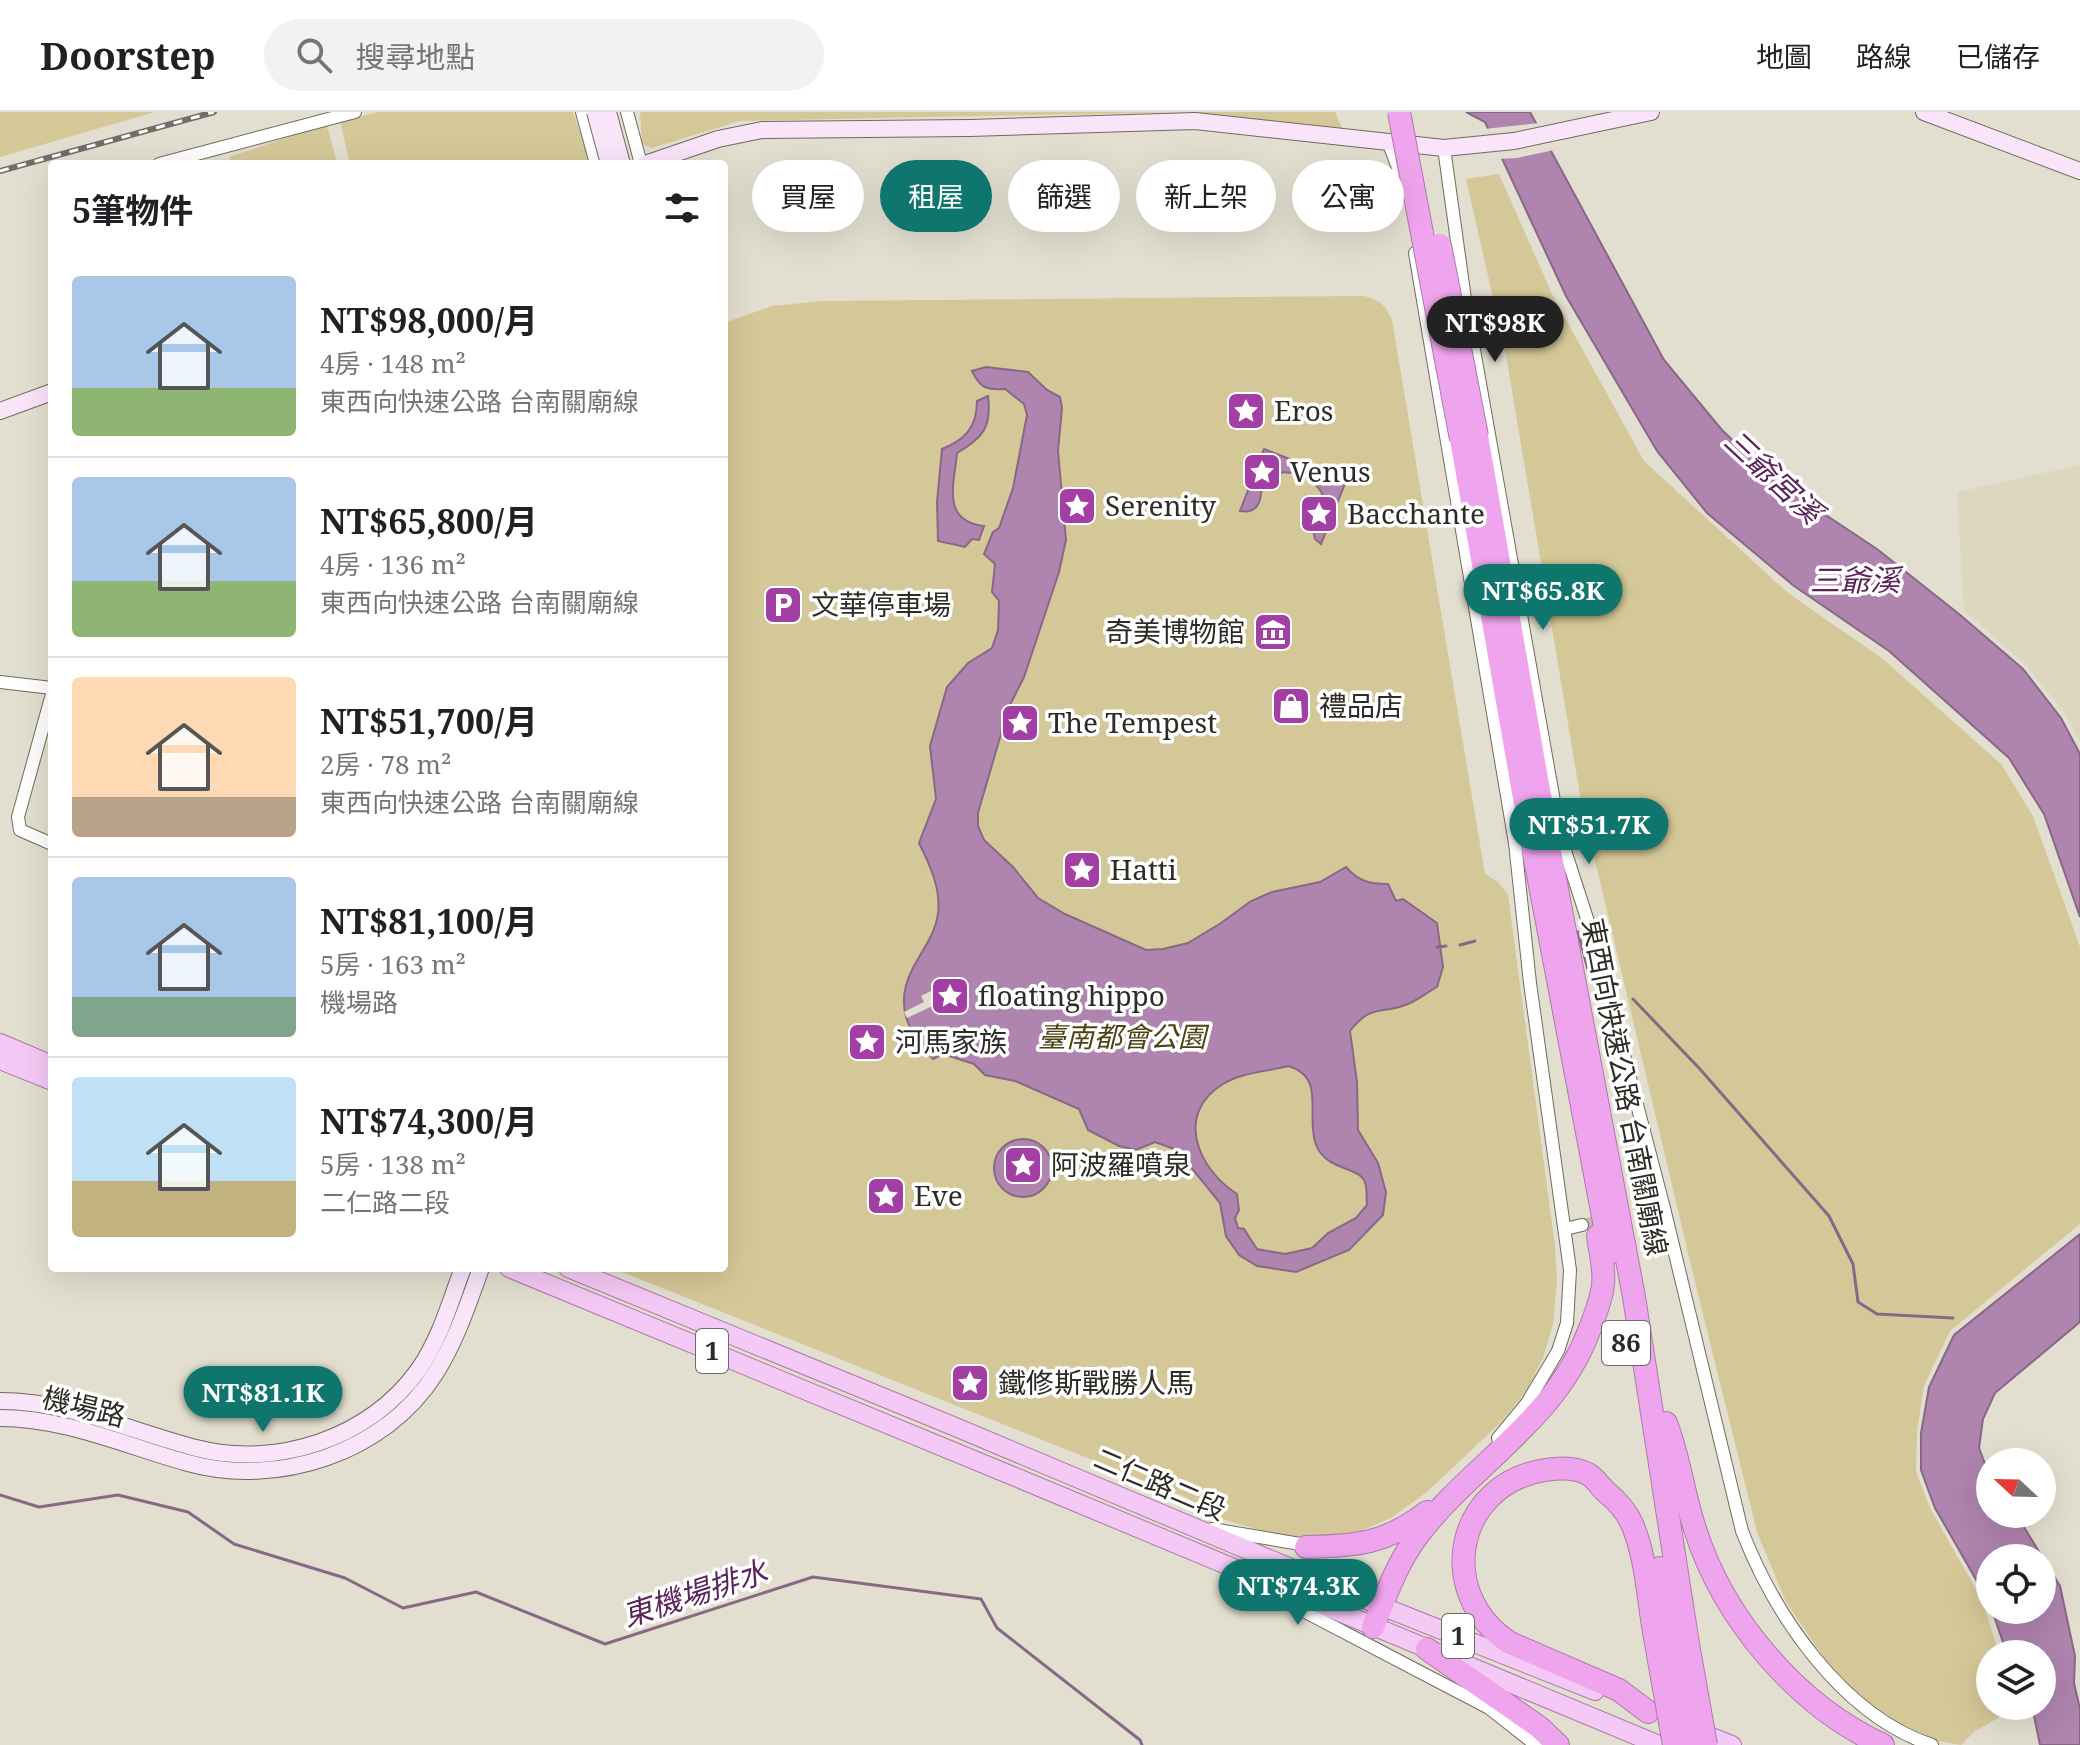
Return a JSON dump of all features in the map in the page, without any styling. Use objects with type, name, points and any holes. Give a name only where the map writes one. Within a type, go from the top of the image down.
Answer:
[{"type":"highway","name":"東西向快速公路 台南關廟線","points":[[1399,112],[1469,439]]},
{"type":"highway","name":"東西向快速公路 台南關廟線","points":[[1414,112],[1538,838],[1606,1144],[1634,1297],[1690,1745]]},
{"type":"highway","name":"東西向快速公路 台南關廟線","points":[[1554,914],[1571,1049],[1619,1296],[1679,1641],[1706,1745]]},
{"type":"highway","points":[[1377,1617],[1408,1549],[1461,1488],[1527,1426],[1557,1391],[1575,1365],[1596,1312],[1604,1282],[1571,1049]]},
{"type":"highway","points":[[1606,1144],[1620,1163],[1647,1293],[1666,1423],[1679,1641],[1674,1745]]},
{"type":"highway","points":[[1666,1423],[1678,1454],[1694,1527],[1708,1566],[1748,1630],[1783,1673],[1817,1703],[1844,1724],[1883,1745]]},
{"type":"highway","points":[[1648,1712],[1619,1690],[1510,1643],[1483,1620],[1467,1590],[1464,1554],[1473,1519],[1484,1502],[1513,1479],[1530,1472],[1570,1469],[1589,1474],[1622,1506],[1632,1523],[1720,1745]]},
{"type":"highway","points":[[1306,1547],[1354,1546],[1389,1535],[1409,1526],[1461,1488]]},
{"type":"highway","points":[[1427,1649],[1539,1727],[1558,1745]]},
{"type":"main road","points":[[0,1043],[48,1063]]},
{"type":"main road","points":[[0,1060],[48,1079]]},
{"type":"main road","name":"二仁路二段","points":[[519,1272],[1078,1501],[1377,1617],[1648,1712],[1732,1745]]},
{"type":"main road","name":"二仁路二段","points":[[578,1272],[1185,1525],[1377,1617],[1427,1649],[1659,1745]]},
{"type":"street","points":[[174,160],[355,112]]},
{"type":"street","points":[[582,112],[595,160]]},
{"type":"street","points":[[595,112],[608,160]]},
{"type":"street","points":[[608,112],[621,160]]},
{"type":"street","points":[[598,160],[617,112]]},
{"type":"street","points":[[627,112],[642,160]]},
{"type":"street","points":[[655,160],[718,139],[762,130],[1195,121],[1444,148],[1514,141],[1651,112]]},
{"type":"street","points":[[1924,112],[2080,171]]},
{"type":"street","points":[[1388,141],[1408,194],[1422,306],[1469,439]]},
{"type":"street","points":[[1185,1525],[1306,1547],[1373,1533],[1412,1517],[1443,1495],[1507,1428],[1544,1377],[1558,1351],[1567,1323],[1570,1270],[1522,919],[1538,838],[1469,439],[1465,299],[1444,148]]},
{"type":"street","points":[[0,411],[48,393]]},
{"type":"street","points":[[0,682],[48,690]]},
{"type":"street","points":[[48,706],[18,817],[20,830],[48,842]]},
{"type":"street","points":[[1538,838],[1584,908],[1664,1208],[1738,1516],[1757,1569],[1791,1626],[1820,1664],[1869,1710],[1891,1725],[1932,1745]]},
{"type":"street","points":[[1645,1212],[1664,1208]]},
{"type":"street","points":[[1565,1229],[1582,1225]]},
{"type":"street","name":"機場路","points":[[0,1401],[24,1401],[72,1410],[197,1449],[230,1454],[259,1455],[315,1444],[372,1416],[418,1370],[436,1339],[461,1272]]},
{"type":"street","name":"機場路","points":[[0,1418],[66,1425],[192,1464],[229,1470],[286,1468],[315,1462],[376,1433],[406,1408],[434,1377],[453,1343],[480,1272]]},
{"type":"street","points":[[1078,1501],[1086,1510],[1244,1580],[1368,1643],[1489,1708],[1536,1745]]},
{"type":"shaded area","points":[[2080,465],[2080,742],[2066,715],[2027,666],[1964,610],[1957,492]]},
{"type":"green space","points":[[0,112],[155,112],[0,157]]},
{"type":"green space","points":[[379,112],[573,112],[590,160],[349,160],[340,121]]},
{"type":"green space","points":[[640,112],[1183,112],[740,121],[652,148],[642,144]]},
{"type":"green space","points":[[1183,112],[1335,112],[1343,130]]},
{"type":"green space","points":[[327,124],[336,160],[230,160],[229,157]]},
{"type":"green space","points":[[1499,174],[1553,296],[1644,461],[1788,593],[1883,659],[2001,764],[2033,816],[2080,947],[2080,1224],[1950,1331],[1924,1386],[1917,1432],[1916,1471],[1930,1508],[1976,1589],[1976,1624],[1990,1624],[1995,1640],[1976,1640],[1976,1720],[1995,1720],[1975,1731],[1961,1745],[1938,1741],[1899,1723],[1860,1697],[1831,1668],[1786,1602],[1757,1532],[1581,801],[1506,355],[1466,179]]},
{"type":"green space","name":"臺南都會公園","points":[[1364,296],[1382,304],[1392,320],[1485,874],[1498,882],[1508,895],[1555,1246],[1557,1282],[1553,1324],[1543,1358],[1527,1390],[1502,1421],[1427,1492],[1391,1518],[1359,1532],[1315,1538],[1277,1535],[1225,1520],[1185,1497],[622,1272],[728,1272],[728,322],[772,306],[824,301]]},
{"type":"water","name":"三爺溪","points":[[1466,112],[1530,112],[1664,360],[1722,430],[1779,484],[1877,549],[1959,614],[2023,669],[2061,718],[2080,754],[2080,917],[2044,814],[2009,758],[1889,651],[1794,586],[1707,513],[1657,451],[1566,296],[1485,122]]},
{"type":"water","points":[[986,367],[1028,372],[1047,390],[1060,397],[1062,408],[1058,451],[1066,540],[1059,572],[1024,677],[1003,719],[978,813],[978,826],[984,840],[1013,867],[1038,898],[1065,914],[1146,950],[1188,943],[1251,901],[1272,892],[1320,882],[1346,867],[1364,881],[1388,884],[1396,901],[1403,899],[1437,923],[1443,967],[1437,987],[1408,1004],[1371,1013],[1350,1031],[1357,1082],[1358,1130],[1378,1163],[1386,1192],[1383,1215],[1349,1250],[1296,1272],[1257,1266],[1239,1255],[1226,1236],[1220,1203],[1177,1150],[1155,1142],[1136,1150],[1119,1146],[1088,1130],[1079,1109],[1015,1081],[985,1075],[974,1064],[943,1054],[933,1059],[906,1018],[904,995],[907,983],[931,936],[938,914],[936,886],[919,843],[936,799],[930,746],[947,687],[968,663],[992,648],[998,630],[999,601],[992,592],[995,564],[984,554],[993,532],[999,528],[1013,488],[1027,415],[1024,404],[1005,389],[984,387],[972,371]],"holes":[[[1288,1066],[1300,1071],[1311,1088],[1316,1145],[1327,1159],[1364,1180],[1367,1205],[1356,1218],[1328,1233],[1312,1248],[1285,1254],[1257,1249],[1244,1229],[1238,1228],[1235,1218],[1239,1210],[1237,1194],[1211,1170],[1197,1141],[1196,1125],[1199,1110],[1208,1096],[1223,1084]]]},
{"type":"water","points":[[988,396],[984,430],[957,453],[953,489],[953,500],[961,517],[984,526],[979,540],[972,539],[965,547],[938,541],[937,502],[942,449],[963,437],[975,418],[977,401]]},
{"type":"water","points":[[1264,449],[1346,481],[1321,544],[1315,539],[1312,526],[1322,510],[1324,499],[1315,485],[1300,475],[1282,472],[1267,478],[1257,506],[1249,511],[1240,511]]},
{"type":"water","name":"阿波羅噴泉","points":[[1023,1139],[1034,1141],[1043,1148],[1050,1157],[1050,1179],[1043,1188],[1034,1195],[1023,1197],[1012,1195],[1003,1188],[996,1179],[994,1168],[996,1157],[1003,1148],[1012,1141]]},
{"type":"water","points":[[2080,1234],[2080,1322],[1995,1393],[1983,1419],[1979,1448],[1976,1448],[1976,1528],[2025,1528],[2034,1544],[1976,1544],[1976,1580],[1935,1508],[1921,1470],[1921,1433],[1929,1387],[1954,1335]]},
{"type":"water","points":[[2056,1579],[2075,1656],[2074,1683],[2080,1709],[2080,1745],[2040,1745],[2035,1720],[2056,1720],[2056,1640],[2002,1640],[1997,1624],[2056,1624]]},
{"type":"pier","points":[[1540,123],[1554,150],[1517,158],[1498,159],[1484,129]]},
{"type":"pier","points":[[941,986],[947,999],[907,1018],[904,1012],[924,1002],[921,996]]},
{"type":"waterway","points":[[1578,932],[1590,977],[1598,982]]},
{"type":"waterway","points":[[1460,945],[1475,941]]},
{"type":"waterway","points":[[1437,947],[1446,946]]},
{"type":"waterway","points":[[1633,999],[1699,1068],[1829,1216],[1853,1264],[1858,1302],[1877,1314],[1953,1318]]},
{"type":"waterway","name":"東機場排水","points":[[0,1495],[39,1507],[118,1495],[188,1512],[234,1544],[345,1578],[403,1608],[476,1592],[605,1644],[813,1577],[981,1599],[997,1628],[1140,1740],[1142,1745]]},
{"type":"tunnel","points":[[1582,1225],[1645,1212]]},
{"type":"railway","points":[[0,171],[214,112]]},
{"type":"place","name":"Eros","points":[[1246,411]]},
{"type":"place","name":"Venus","points":[[1262,472]]},
{"type":"place","name":"Serenity","points":[[1077,506]]},
{"type":"place","name":"Bacchante","points":[[1319,514]]},
{"type":"place","name":"文華停車場","points":[[783,605]]},
{"type":"place","name":"奇美博物館","points":[[1273,632]]},
{"type":"place","name":"禮品店","points":[[1291,706]]},
{"type":"place","name":"The Tempest","points":[[1020,723]]},
{"type":"place","name":"Hatti","points":[[1082,870]]},
{"type":"place","name":"floating hippo","points":[[950,996]]},
{"type":"place","name":"河馬家族","points":[[867,1042]]},
{"type":"place","name":"阿波羅噴泉","points":[[1023,1165]]},
{"type":"place","name":"Eve","points":[[886,1196]]},
{"type":"place","name":"鐵修斯戰勝人馬","points":[[970,1383]]},
{"type":"water label","name":"三爺宮溪","points":[[1773,477]]}]
